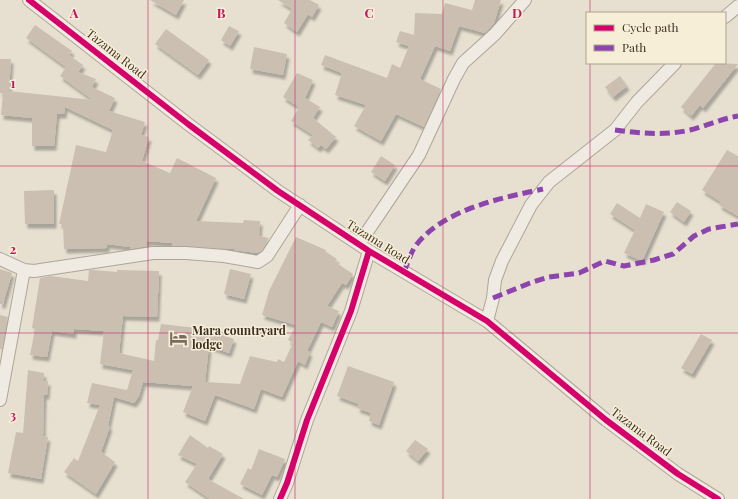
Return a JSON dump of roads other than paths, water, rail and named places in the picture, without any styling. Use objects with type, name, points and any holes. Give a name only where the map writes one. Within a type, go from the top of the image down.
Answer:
[{"type":"street","name":"Tazama Road","points":[[29,0],[188,124],[300,205],[369,251],[486,321],[606,420],[678,474],[718,499]]},
{"type":"street","points":[[359,244],[419,155],[454,79],[463,63],[495,34],[525,0]]},
{"type":"street","points":[[726,16],[738,6]]},
{"type":"street","points":[[486,321],[493,298],[495,280],[502,262],[531,205],[549,182],[615,130],[637,102],[674,64]]},
{"type":"street","points":[[0,259],[24,270],[34,271],[60,269],[153,253],[216,255],[258,262],[267,256],[300,205]]},
{"type":"street","points":[[280,499],[287,483],[307,420],[350,311],[369,251]]},
{"type":"street","points":[[0,400],[24,270]]},
{"type":"place","name":"Mara countryard lodge","points":[[179,338]]}]
